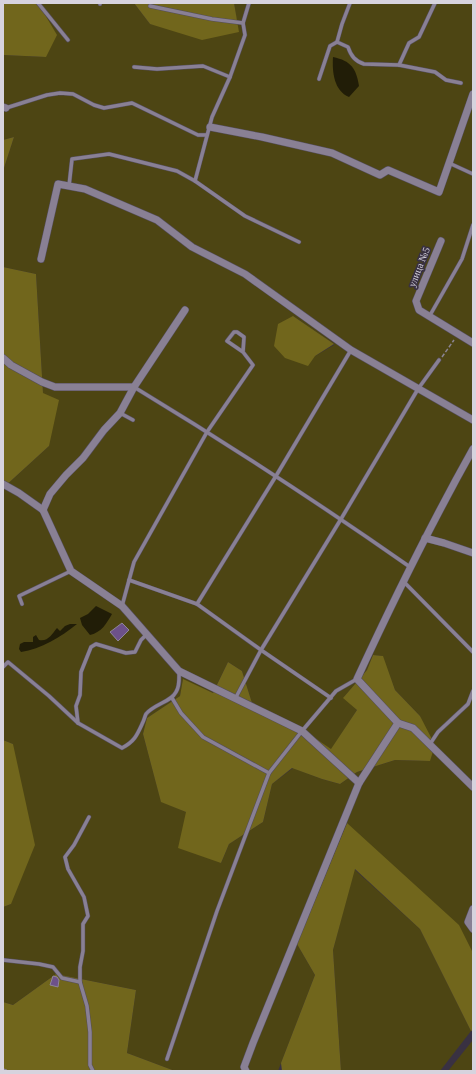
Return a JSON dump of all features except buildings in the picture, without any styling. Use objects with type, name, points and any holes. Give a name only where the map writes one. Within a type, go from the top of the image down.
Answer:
[{"type":"street","points":[[210,127],[332,153],[380,175],[388,170],[440,192],[473,94]]},
{"type":"street","points":[[41,259],[58,184],[85,189],[158,220],[192,247],[245,274],[350,350],[473,420]]},
{"type":"street","name":"улица №5","points":[[441,241],[416,301],[418,310],[473,343]]},
{"type":"street","points":[[42,510],[50,494],[83,458],[104,430],[120,413],[134,387],[186,310]]},
{"type":"street","points":[[3,358],[11,365],[42,382],[55,387],[134,387]]},
{"type":"street","points":[[473,449],[424,538],[357,679],[398,723],[413,728],[473,787]]},
{"type":"street","points":[[3,484],[19,493],[42,510],[71,571],[122,606],[179,671],[302,731],[359,783]]},
{"type":"street","points":[[424,538],[473,553]]},
{"type":"street","points":[[246,1071],[244,1067],[253,1043],[359,783],[398,723]]},
{"type":"street","points":[[473,909],[468,922],[473,929]]},
{"type":"lane","points":[[38,3],[68,40]]},
{"type":"lane","points":[[195,181],[212,117],[230,77],[245,35],[243,22],[249,3]]},
{"type":"lane","points":[[319,79],[330,46],[337,42],[350,3]]},
{"type":"lane","points":[[399,65],[409,43],[419,37],[435,3]]},
{"type":"lane","points":[[150,6],[212,19],[243,22]]},
{"type":"lane","points":[[337,42],[348,47],[352,56],[364,64],[399,65],[435,72],[446,80],[461,83]]},
{"type":"lane","points":[[134,67],[157,70],[203,66],[230,77]]},
{"type":"lane","points":[[5,107],[47,95],[60,93],[73,94],[94,105],[104,108],[132,103],[162,119],[198,135],[207,135]]},
{"type":"lane","points":[[68,186],[72,159],[109,154],[177,171],[195,181],[244,216],[299,242]]},
{"type":"lane","points":[[449,163],[473,174]]},
{"type":"lane","points":[[429,317],[462,259],[473,225]]},
{"type":"lane","points":[[122,606],[134,562],[207,432],[253,365],[243,352],[227,341],[234,332],[237,332],[244,337],[243,352]]},
{"type":"lane","points":[[197,604],[276,476],[350,350]]},
{"type":"lane","points":[[235,699],[261,650],[418,389],[439,360]]},
{"type":"lane","points":[[134,387],[276,476],[410,567]]},
{"type":"lane","points":[[120,413],[133,420]]},
{"type":"lane","points":[[22,604],[19,596],[71,571]]},
{"type":"lane","points":[[129,580],[197,604],[331,698]]},
{"type":"lane","points":[[403,581],[473,652]]},
{"type":"lane","points":[[78,723],[76,706],[80,695],[81,672],[91,647],[96,644],[126,654],[136,652],[140,640],[147,634]]},
{"type":"lane","points":[[3,667],[8,662],[49,696],[78,723],[122,748],[128,745],[136,737],[146,714],[157,705],[172,698],[176,693],[179,685],[179,671]]},
{"type":"lane","points":[[167,1059],[217,911],[269,773],[336,691],[357,679]]},
{"type":"lane","points":[[429,745],[438,732],[468,704],[473,691]]},
{"type":"lane","points":[[172,698],[181,713],[203,737],[269,773]]},
{"type":"lane","points":[[90,817],[74,845],[65,857],[68,868],[84,897],[88,916],[83,924],[83,951],[80,966],[80,982],[87,1006],[90,1032],[90,1065],[93,1071]]},
{"type":"lane","points":[[3,960],[39,964],[53,968],[62,978],[80,982]]},
{"type":"path","points":[[439,360],[458,334]]},
{"type":"path","points":[[3,1069],[10,1071]]},
{"type":"shaded area","points":[[3,3],[38,3],[57,35],[46,57],[3,55]]},
{"type":"shaded area","points":[[38,3],[134,3],[150,24],[238,32],[234,3],[473,3],[473,1024],[428,933],[347,823],[297,944],[315,975],[278,1071],[175,1071],[127,1053],[136,990],[56,974],[13,1005],[3,1002],[3,907],[11,904],[13,744],[3,740],[3,488],[49,446],[43,393],[36,274],[3,267],[3,171],[14,137],[3,140],[3,55],[46,57]],"holes":[[[293,316],[334,344],[334,345],[315,356]],[[373,655],[382,656],[395,690],[420,716],[430,761],[395,760],[357,772],[340,784],[293,768],[272,784],[263,822],[229,844],[221,863],[186,812],[161,801],[143,734],[147,718],[180,696],[183,680],[213,693],[228,662],[242,671],[252,703],[293,723],[331,750],[357,710],[344,697],[367,670]]]},
{"type":"shaded area","points":[[134,3],[234,3],[239,32],[202,40],[150,24]]},
{"type":"shaded area","points":[[333,57],[348,63],[352,66],[356,74],[359,86],[349,97],[337,86],[333,69]]},
{"type":"shaded area","points":[[14,137],[3,171],[3,140]]},
{"type":"shaded area","points":[[3,267],[36,274],[43,393],[59,400],[49,446],[3,488]]},
{"type":"shaded area","points":[[293,316],[334,344],[315,356],[308,366],[285,358],[274,346],[278,324]]},
{"type":"shaded area","points":[[96,606],[112,614],[101,630],[90,635],[82,625],[80,618],[88,614]]},
{"type":"shaded area","points":[[77,624],[50,642],[21,652],[19,649],[20,644],[24,642],[33,642],[33,637],[36,635],[39,640],[45,640],[50,637],[57,628],[60,631],[65,626]]},
{"type":"shaded area","points":[[373,655],[383,656],[395,690],[420,716],[435,745],[430,761],[395,760],[357,772],[340,784],[292,768],[272,784],[263,822],[229,844],[221,863],[178,848],[186,812],[161,802],[143,734],[147,718],[180,696],[183,679],[213,693],[228,662],[242,671],[252,703],[293,723],[331,749],[357,710],[343,698],[367,670]]},
{"type":"shaded area","points":[[3,740],[13,744],[35,845],[11,904],[3,907]]},
{"type":"shaded area","points":[[347,823],[459,925],[473,953],[473,1030],[471,1031],[420,929],[355,869],[333,950],[341,1071],[282,1071],[281,1063],[315,975],[297,944]]},
{"type":"shaded area","points":[[354,869],[420,929],[471,1031],[440,1071],[341,1071],[333,950]]},
{"type":"shaded area","points":[[56,974],[136,990],[127,1053],[175,1071],[3,1071],[3,1002],[13,1005]]},
{"type":"shaded area","points":[[473,1040],[473,1071],[448,1071]]}]
